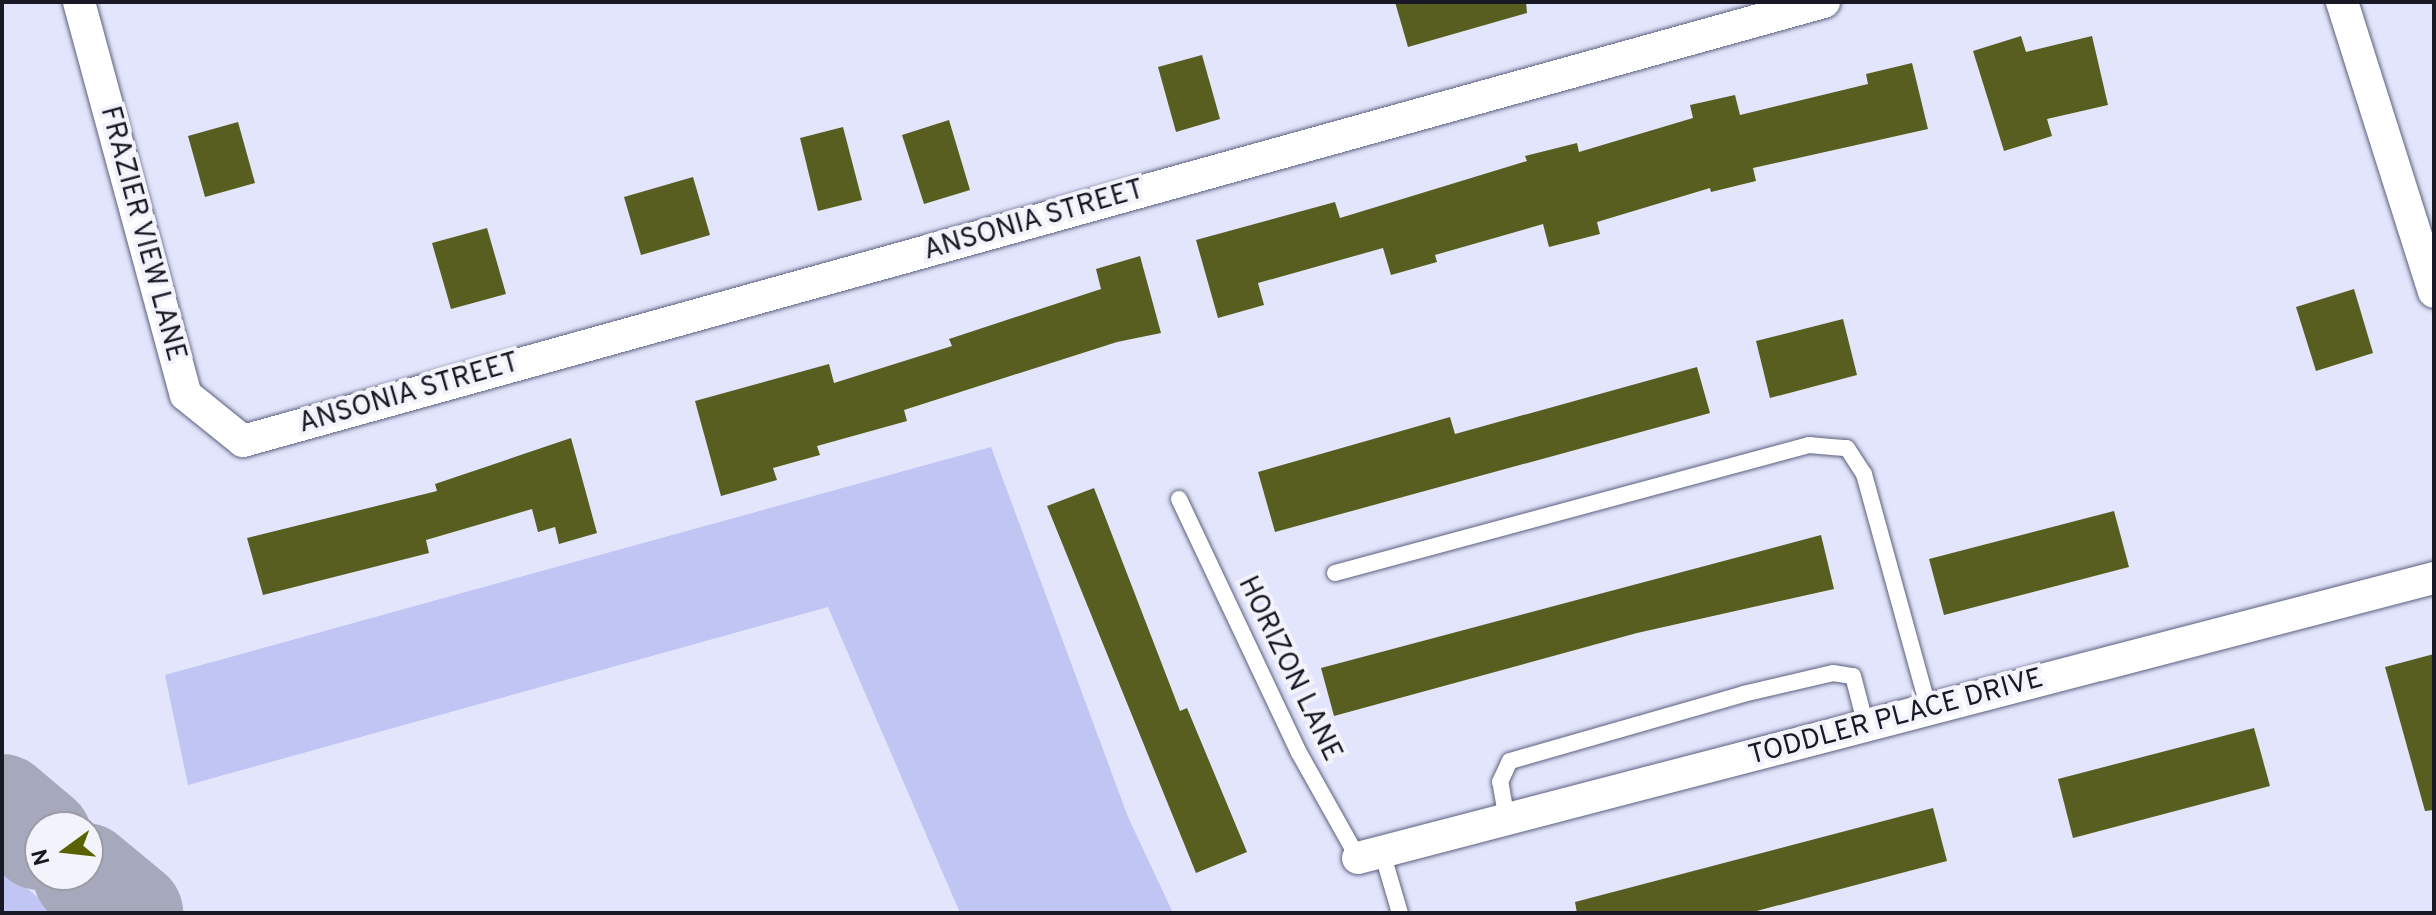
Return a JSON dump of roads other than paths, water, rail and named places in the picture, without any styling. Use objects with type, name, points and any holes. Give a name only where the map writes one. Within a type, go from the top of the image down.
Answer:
[{"type":"street","name":"FRAZIER VIEW LANE","points":[[79,2],[186,395],[243,441]]},
{"type":"street","name":"ANSONIA STREET","points":[[243,441],[1824,2]]},
{"type":"street","points":[[2342,2],[2434,292]]},
{"type":"street","name":"TODDLER PLACE DRIVE","points":[[1370,855],[2434,578]]},
{"type":"lane","points":[[1335,573],[1809,445],[1847,448],[1864,474],[1929,710]]},
{"type":"lane","name":"HORIZON LANE","points":[[1179,499],[1298,751],[1370,855],[1400,913]]},
{"type":"lane","points":[[1507,820],[1500,782],[1510,761],[1743,694],[1833,673],[1853,676],[1866,726]]}]
